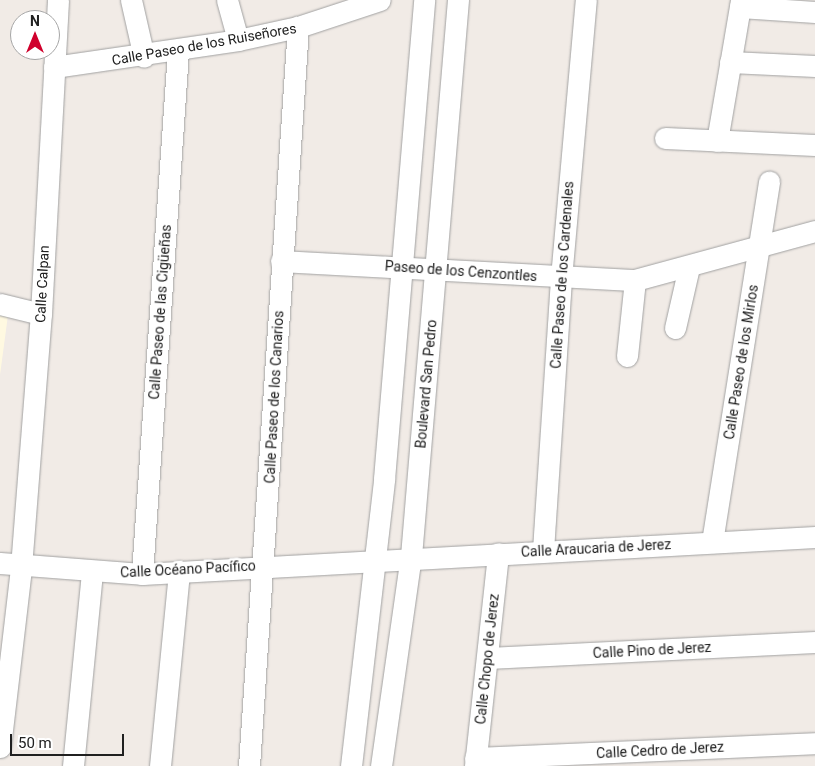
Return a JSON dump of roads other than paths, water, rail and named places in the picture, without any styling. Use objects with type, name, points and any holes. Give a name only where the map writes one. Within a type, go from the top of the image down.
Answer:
[{"type":"street","name":"Calle Calpan","points":[[0,747],[10,565],[41,314],[58,0]]},
{"type":"street","points":[[131,0],[144,56]]},
{"type":"street","points":[[227,0],[238,40]]},
{"type":"street","name":"Calle Paseo de los Ruiseñores","points":[[54,67],[144,56],[238,40],[298,27],[327,9],[380,0]]},
{"type":"street","points":[[351,766],[384,479],[424,0]]},
{"type":"street","name":"Boulevard San Pedro","points":[[381,766],[411,556],[437,268],[458,0]]},
{"type":"street","name":"Calle Paseo de los Cardenales","points":[[543,550],[561,278],[586,0]]},
{"type":"street","points":[[717,141],[740,4],[815,12]]},
{"type":"street","name":"Calle Paseo de los Canarios","points":[[249,766],[266,565],[281,261],[298,27]]},
{"type":"street","name":"Calle Paseo de las Cigüeñas","points":[[142,574],[178,51]]},
{"type":"street","points":[[730,62],[815,66]]},
{"type":"street","points":[[665,138],[815,145]]},
{"type":"street","name":"Calle Paseo de los Mirlos","points":[[712,542],[769,181]]},
{"type":"street","name":"Paseo de los Cenzontles","points":[[281,261],[437,268],[561,278],[635,280],[689,267],[815,231]]},
{"type":"street","points":[[675,328],[689,267]]},
{"type":"street","points":[[627,356],[635,280]]},
{"type":"street","points":[[0,304],[41,314]]},
{"type":"street","points":[[384,479],[417,483]]},
{"type":"street","name":"Calle Araucaria de Jerez","points":[[376,558],[815,537]]},
{"type":"street","name":"Calle Chopo de Jerez","points":[[475,762],[488,658],[498,553]]},
{"type":"street","name":"Calle Océano Pacífico","points":[[10,565],[92,573],[142,574],[376,558]]},
{"type":"street","points":[[160,766],[180,571]]},
{"type":"street","points":[[74,766],[92,573]]},
{"type":"street","name":"Calle Pino de Jerez","points":[[488,658],[815,642]]},
{"type":"street","name":"Calle Cedro de Jerez","points":[[475,762],[815,743]]}]
